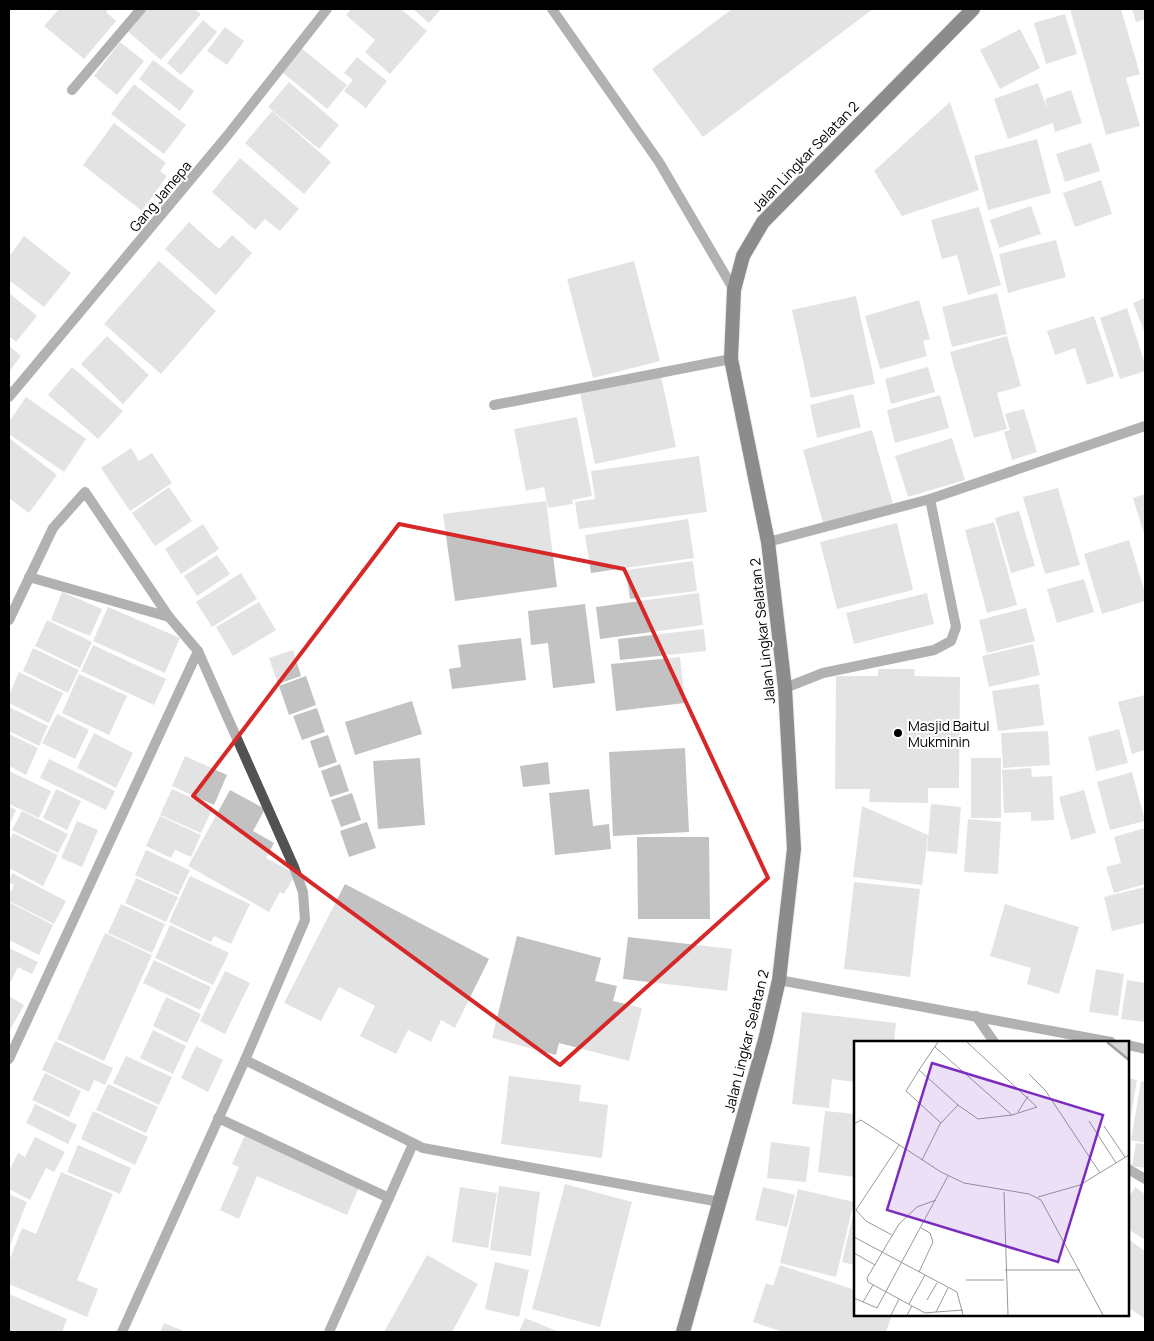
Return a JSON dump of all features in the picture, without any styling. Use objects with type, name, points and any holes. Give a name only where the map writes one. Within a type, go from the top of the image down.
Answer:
[{"type":"highway","name":"Jalan Lingkar Selatan 2","points":[[683,1332],[780,980],[794,848],[785,688],[768,542],[731,359],[734,290],[743,256],[763,222],[973,9]]},
{"type":"street","points":[[72,90],[140,9]]},
{"type":"street","name":"Gang Jamepa","points":[[9,397],[227,136],[327,9]]},
{"type":"street","points":[[552,9],[659,162],[734,290]]},
{"type":"street","points":[[494,405],[731,359]]},
{"type":"street","points":[[768,542],[930,499],[1145,426]]},
{"type":"street","points":[[9,620],[53,528],[85,492],[169,617],[198,650],[294,867],[303,892],[305,920],[122,1332]]},
{"type":"street","points":[[785,688],[823,673],[934,650],[951,640],[956,627],[930,499]]},
{"type":"street","points":[[29,577],[169,617]]},
{"type":"street","points":[[9,1059],[198,650]]},
{"type":"street","points":[[780,980],[1106,1041]]},
{"type":"street","points":[[976,1016],[993,1041]]},
{"type":"street","points":[[1129,1046],[1145,1049]]},
{"type":"street","points":[[244,1060],[423,1148],[720,1202]]},
{"type":"street","points":[[218,1118],[389,1198]]},
{"type":"street","points":[[329,1332],[413,1144]]},
{"type":"street","points":[[1129,1170],[1145,1179]]},
{"type":"highlighted area","points":[[399,524],[624,569],[768,878],[560,1065],[193,796]]},
{"type":"building","points":[[59,9],[109,9],[106,12],[116,21],[84,59],[44,26]]},
{"type":"building","points":[[143,9],[194,9],[201,14],[161,60],[125,29]]},
{"type":"building","points":[[351,9],[401,9],[427,31],[390,74],[365,52],[375,40],[346,15]]},
{"type":"building","points":[[413,9],[441,9],[429,23]]},
{"type":"building","points":[[732,9],[873,9],[703,137],[652,69]]},
{"type":"building","points":[[1070,9],[1121,9],[1140,74],[1126,78],[1140,126],[1106,135]]},
{"type":"building","points":[[1132,9],[1145,9],[1145,19],[1136,22]]},
{"type":"building","points":[[1065,14],[1077,54],[1046,64],[1034,23]]},
{"type":"building","points":[[203,20],[217,32],[181,75],[167,63]]},
{"type":"building","points":[[225,27],[244,41],[227,65],[207,51]]},
{"type":"building","points":[[1020,29],[1040,68],[1000,89],[980,50]]},
{"type":"building","points":[[120,42],[144,61],[117,95],[94,76]]},
{"type":"building","points":[[301,48],[347,85],[327,109],[282,72]]},
{"type":"building","points":[[357,57],[387,81],[366,108],[344,91],[353,80],[344,73]]},
{"type":"building","points":[[153,60],[194,91],[180,111],[139,79]]},
{"type":"building","points":[[289,82],[339,125],[319,149],[268,107]]},
{"type":"building","points":[[1038,83],[1047,109],[1045,99],[1071,90],[1082,123],[1055,132],[1053,123],[1008,139],[994,99]]},
{"type":"building","points":[[134,84],[186,125],[164,154],[111,114]]},
{"type":"building","points":[[950,102],[979,190],[902,216],[874,171]]},
{"type":"building","points":[[272,111],[331,162],[304,194],[245,143]]},
{"type":"building","points":[[114,123],[166,163],[160,171],[167,176],[142,211],[83,165]]},
{"type":"building","points":[[1037,139],[1051,193],[988,210],[974,156]]},
{"type":"building","points":[[1091,143],[1100,171],[1065,182],[1056,154]]},
{"type":"building","points":[[240,158],[299,209],[280,231],[265,219],[255,230],[212,192]]},
{"type":"building","points":[[1101,180],[1112,214],[1075,227],[1063,193]]},
{"type":"building","points":[[1031,206],[1041,234],[999,248],[990,220]]},
{"type":"building","points":[[979,207],[1001,285],[968,295],[957,255],[942,259],[931,220]]},
{"type":"building","points":[[189,222],[219,249],[232,235],[252,253],[216,295],[165,249]]},
{"type":"building","points":[[24,236],[71,273],[44,307],[9,280],[9,257]]},
{"type":"building","points":[[1056,240],[1066,277],[1008,293],[999,254]]},
{"type":"building","points":[[159,261],[216,311],[161,374],[104,324]]},
{"type":"building","points":[[634,261],[660,361],[593,378],[567,279]]},
{"type":"building","points":[[9,293],[37,316],[16,342],[9,336]]},
{"type":"building","points":[[997,293],[1007,334],[952,347],[942,307]]},
{"type":"building","points":[[856,296],[875,384],[811,398],[792,310]]},
{"type":"building","points":[[1145,298],[1145,333],[1133,303]]},
{"type":"building","points":[[919,300],[930,339],[923,341],[927,356],[880,369],[865,316]]},
{"type":"building","points":[[1127,308],[1145,364],[1145,371],[1120,379],[1100,318]]},
{"type":"building","points":[[1094,316],[1114,376],[1087,385],[1075,348],[1055,355],[1047,331]]},
{"type":"building","points":[[107,336],[149,375],[123,404],[81,364]]},
{"type":"building","points":[[1007,336],[1021,386],[997,393],[1007,429],[974,438],[950,352]]},
{"type":"building","points":[[9,346],[21,356],[9,372]]},
{"type":"building","points":[[72,367],[123,411],[98,439],[48,395]]},
{"type":"building","points":[[928,367],[935,392],[891,404],[885,379]]},
{"type":"building","points":[[661,376],[676,447],[595,464],[580,393]]},
{"type":"building","points":[[853,394],[861,427],[817,438],[810,405]]},
{"type":"building","points":[[940,395],[949,428],[895,443],[887,410]]},
{"type":"building","points":[[26,397],[86,439],[64,472],[9,434],[9,422]]},
{"type":"building","points":[[1024,409],[1037,452],[1012,460],[1004,432],[1010,430],[1005,414]]},
{"type":"building","points":[[577,417],[592,496],[572,500],[573,504],[548,508],[544,487],[526,491],[514,429]]},
{"type":"building","points":[[872,430],[893,504],[823,523],[803,450]]},
{"type":"building","points":[[9,438],[57,475],[29,513],[9,498]]},
{"type":"building","points":[[952,438],[965,480],[908,497],[895,456]]},
{"type":"building","points":[[131,448],[139,461],[152,453],[172,483],[130,511],[101,468]]},
{"type":"building","points":[[699,456],[707,512],[579,529],[575,502],[595,499],[591,471]]},
{"type":"building","points":[[169,487],[192,521],[155,546],[132,513]]},
{"type":"building","points":[[1058,488],[1080,565],[1045,574],[1023,497]]},
{"type":"building","points":[[1145,494],[1145,537],[1133,498]]},
{"type":"building","points":[[546,501],[557,587],[455,601],[443,514]]},
{"type":"building","points":[[1019,511],[1035,566],[1011,573],[995,518]]},
{"type":"building","points":[[688,519],[694,558],[591,573],[585,535]]},
{"type":"building","points":[[994,522],[1017,605],[987,613],[965,530]]},
{"type":"building","points":[[897,523],[913,590],[837,609],[820,542]]},
{"type":"building","points":[[203,524],[219,549],[181,574],[165,549]]},
{"type":"building","points":[[1129,540],[1145,593],[1145,601],[1102,614],[1084,554]]},
{"type":"building","points":[[217,555],[230,574],[197,596],[184,576]]},
{"type":"building","points":[[693,561],[697,591],[630,599],[626,570]]},
{"type":"building","points":[[241,573],[257,599],[212,627],[196,602]]},
{"type":"building","points":[[1084,579],[1094,612],[1057,623],[1047,589]]},
{"type":"building","points":[[62,592],[102,609],[90,636],[51,620]]},
{"type":"building","points":[[699,593],[703,625],[600,639],[596,607]]},
{"type":"building","points":[[927,593],[934,624],[854,644],[846,613]]},
{"type":"building","points":[[259,602],[276,630],[233,656],[216,627]]},
{"type":"building","points":[[585,604],[595,683],[553,688],[548,643],[531,645],[528,611]]},
{"type":"building","points":[[108,607],[180,638],[165,673],[93,641]]},
{"type":"building","points":[[1026,608],[1035,641],[987,653],[979,620]]},
{"type":"building","points":[[47,620],[92,642],[80,668],[35,646]]},
{"type":"building","points":[[704,629],[706,651],[620,660],[618,639]]},
{"type":"building","points":[[521,638],[526,680],[452,689],[449,669],[461,667],[458,645]]},
{"type":"building","points":[[1033,644],[1040,675],[989,687],[982,656]]},
{"type":"building","points":[[93,645],[166,679],[154,705],[81,671]]},
{"type":"building","points":[[33,648],[79,670],[68,693],[23,671]]},
{"type":"building","points":[[293,650],[301,676],[278,684],[269,658]]},
{"type":"building","points":[[680,657],[685,703],[616,711],[611,664]]},
{"type":"building","name":"Masjid Baitul Mukminin","points":[[878,669],[915,669],[914,676],[960,677],[959,788],[928,788],[928,803],[869,802],[870,789],[835,789],[836,676],[878,676]]},
{"type":"building","points":[[19,672],[63,693],[49,723],[9,703],[9,695]]},
{"type":"building","points":[[79,674],[127,696],[109,735],[62,713]]},
{"type":"building","points":[[306,676],[316,705],[289,715],[279,686]]},
{"type":"building","points":[[1039,684],[1044,725],[998,731],[992,691]]},
{"type":"building","points":[[1145,695],[1145,750],[1132,754],[1118,702]]},
{"type":"building","points":[[412,701],[422,734],[355,755],[345,722]]},
{"type":"building","points":[[9,707],[48,726],[39,746],[9,731]]},
{"type":"building","points":[[317,708],[325,732],[302,740],[293,716]]},
{"type":"building","points":[[57,714],[89,730],[75,759],[42,743]]},
{"type":"building","points":[[1119,729],[1128,763],[1096,771],[1088,737]]},
{"type":"building","points":[[1048,731],[1050,765],[1003,768],[1001,733]]},
{"type":"building","points":[[94,733],[133,753],[116,788],[77,768]]},
{"type":"building","points":[[9,734],[38,748],[26,775],[9,766]]},
{"type":"building","points":[[328,735],[337,762],[319,768],[310,741]]},
{"type":"building","points":[[685,748],[689,832],[613,836],[609,752]]},
{"type":"building","points":[[185,756],[227,775],[214,805],[172,786]]},
{"type":"building","points":[[420,758],[425,825],[378,829],[373,761]]},
{"type":"building","points":[[971,758],[1001,758],[1001,818],[971,818]]},
{"type":"building","points":[[49,759],[115,791],[106,810],[40,778]]},
{"type":"building","points":[[548,762],[550,784],[523,787],[520,766]]},
{"type":"building","points":[[340,764],[349,791],[330,797],[321,771]]},
{"type":"building","points":[[1031,768],[1032,777],[1052,776],[1054,820],[1031,821],[1031,812],[1004,813],[1002,770]]},
{"type":"building","points":[[9,771],[51,791],[39,818],[9,804]]},
{"type":"building","points":[[1132,772],[1145,821],[1110,830],[1097,782]]},
{"type":"building","points":[[56,789],[81,801],[67,830],[43,818]]},
{"type":"building","points":[[172,789],[213,808],[201,833],[160,815]]},
{"type":"building","points":[[589,789],[593,826],[609,824],[611,849],[555,855],[549,793]]},
{"type":"building","points":[[230,790],[265,809],[253,831],[274,843],[266,858],[296,874],[284,894],[280,892],[269,912],[188,866]]},
{"type":"building","points":[[1084,790],[1096,833],[1071,840],[1059,797]]},
{"type":"building","points":[[352,793],[361,820],[341,827],[331,800]]},
{"type":"building","points":[[931,804],[961,807],[957,854],[927,851]]},
{"type":"building","points":[[9,806],[16,810],[9,826]]},
{"type":"building","points":[[862,806],[928,835],[922,885],[853,877]]},
{"type":"building","points":[[22,811],[68,834],[58,853],[12,830]]},
{"type":"building","points":[[160,816],[201,835],[191,857],[175,850],[171,858],[146,846]]},
{"type":"building","points":[[968,819],[1001,822],[998,874],[964,872]]},
{"type":"building","points":[[77,821],[98,830],[82,867],[61,858]]},
{"type":"building","points":[[367,822],[376,848],[349,857],[340,831]]},
{"type":"building","points":[[1145,828],[1145,884],[1114,893],[1106,867],[1121,863],[1114,837]]},
{"type":"building","points":[[13,833],[58,855],[43,886],[9,868],[9,841]]},
{"type":"building","points":[[637,837],[709,837],[710,919],[638,919]]},
{"type":"building","points":[[146,850],[190,870],[178,895],[135,875]]},
{"type":"building","points":[[12,873],[66,901],[54,924],[9,901],[9,895],[14,885],[9,882]]},
{"type":"building","points":[[190,876],[250,904],[231,944],[214,936],[211,942],[169,922]]},
{"type":"building","points":[[136,878],[178,897],[166,922],[125,903]]},
{"type":"building","points":[[854,882],[920,889],[910,977],[844,969]]},
{"type":"building","points":[[345,884],[489,959],[455,1028],[441,1020],[431,1042],[408,1030],[396,1054],[360,1036],[375,1006],[339,987],[321,1021],[284,1003]]},
{"type":"building","points":[[1145,887],[1145,923],[1112,931],[1104,897]]},
{"type":"building","points":[[9,902],[53,925],[39,955],[9,940]]},
{"type":"building","points":[[121,904],[165,924],[152,953],[108,933]]},
{"type":"building","points":[[1005,904],[1079,927],[1059,994],[1027,984],[1031,968],[990,956]]},
{"type":"building","points":[[170,925],[229,953],[213,985],[155,958]]},
{"type":"building","points":[[105,933],[152,955],[104,1061],[57,1039]]},
{"type":"building","points":[[517,936],[601,958],[595,981],[617,986],[613,1001],[642,1008],[629,1061],[559,1043],[556,1055],[492,1038]]},
{"type":"building","points":[[628,937],[732,949],[727,991],[623,979]]},
{"type":"building","points":[[9,948],[38,962],[32,974],[18,967],[9,985]]},
{"type":"building","points":[[154,960],[211,987],[200,1010],[143,983]]},
{"type":"building","points":[[1096,969],[1124,974],[1118,1016],[1089,1012]]},
{"type":"building","points":[[225,971],[250,983],[225,1034],[200,1021]]},
{"type":"building","points":[[1127,980],[1145,983],[1145,1022],[1121,1019]]},
{"type":"building","points":[[9,996],[24,1005],[9,1032]]},
{"type":"building","points":[[166,997],[201,1014],[187,1043],[153,1026]]},
{"type":"building","points":[[802,1012],[896,1023],[894,1041],[854,1041],[854,1082],[832,1079],[829,1108],[792,1104]]},
{"type":"building","points":[[153,1030],[186,1046],[173,1074],[140,1058]]},
{"type":"building","points":[[55,1041],[113,1068],[105,1085],[94,1080],[89,1092],[42,1070]]},
{"type":"building","points":[[196,1046],[223,1060],[208,1092],[181,1078]]},
{"type":"building","points":[[126,1056],[172,1077],[159,1105],[113,1083]]},
{"type":"building","points":[[45,1073],[81,1091],[69,1117],[32,1100]]},
{"type":"building","points":[[509,1076],[581,1085],[579,1101],[608,1105],[602,1158],[501,1144]]},
{"type":"building","points":[[1129,1078],[1137,1080],[1129,1128]]},
{"type":"building","points":[[1141,1081],[1145,1082],[1145,1143],[1131,1140]]},
{"type":"building","points":[[108,1084],[158,1107],[146,1133],[96,1110]]},
{"type":"building","points":[[35,1104],[77,1125],[68,1144],[26,1123]]},
{"type":"building","points":[[93,1111],[148,1137],[135,1165],[81,1139]]},
{"type":"building","points":[[825,1111],[854,1114],[854,1177],[818,1172]]},
{"type":"building","points":[[245,1135],[360,1185],[347,1215],[257,1176],[239,1219],[220,1210],[239,1167],[232,1164]]},
{"type":"building","points":[[35,1137],[65,1152],[54,1172],[46,1168],[30,1200],[9,1189],[9,1171],[18,1153],[25,1157]]},
{"type":"building","points":[[771,1142],[810,1147],[806,1182],[767,1178]]},
{"type":"building","points":[[1136,1143],[1145,1144],[1145,1168],[1132,1166]]},
{"type":"building","points":[[78,1145],[131,1168],[120,1194],[67,1172]]},
{"type":"building","points":[[61,1172],[113,1194],[77,1280],[98,1289],[87,1317],[9,1284],[9,1261],[22,1228],[36,1234]]},
{"type":"building","points":[[565,1184],[632,1202],[600,1327],[532,1309]]},
{"type":"building","points":[[499,1186],[540,1192],[531,1256],[490,1250]]},
{"type":"building","points":[[460,1187],[497,1193],[488,1248],[452,1242]]},
{"type":"building","points":[[763,1187],[795,1195],[787,1227],[755,1220]]},
{"type":"building","points":[[1135,1187],[1145,1194],[1145,1240],[1129,1230],[1129,1197]]},
{"type":"building","points":[[798,1189],[854,1202],[836,1277],[780,1263]]},
{"type":"building","points":[[9,1194],[27,1202],[9,1248]]},
{"type":"building","points":[[853,1215],[854,1265],[842,1262]]},
{"type":"building","points":[[1129,1240],[1145,1251],[1145,1319],[1129,1308]]},
{"type":"building","points":[[427,1255],[478,1284],[452,1332],[384,1332]]},
{"type":"building","points":[[495,1262],[529,1270],[519,1317],[485,1309]]},
{"type":"building","points":[[780,1265],[854,1290],[854,1316],[892,1316],[886,1332],[783,1332],[753,1322],[766,1283],[773,1286]]},
{"type":"building","points":[[9,1294],[67,1319],[62,1332],[9,1332]]},
{"type":"building","points":[[525,1318],[559,1332],[519,1332]]},
{"type":"building","points":[[164,1323],[186,1332],[160,1332]]},
{"type":"place","name":"Masjid Baitul Mukminin","points":[[898,733]]}]
